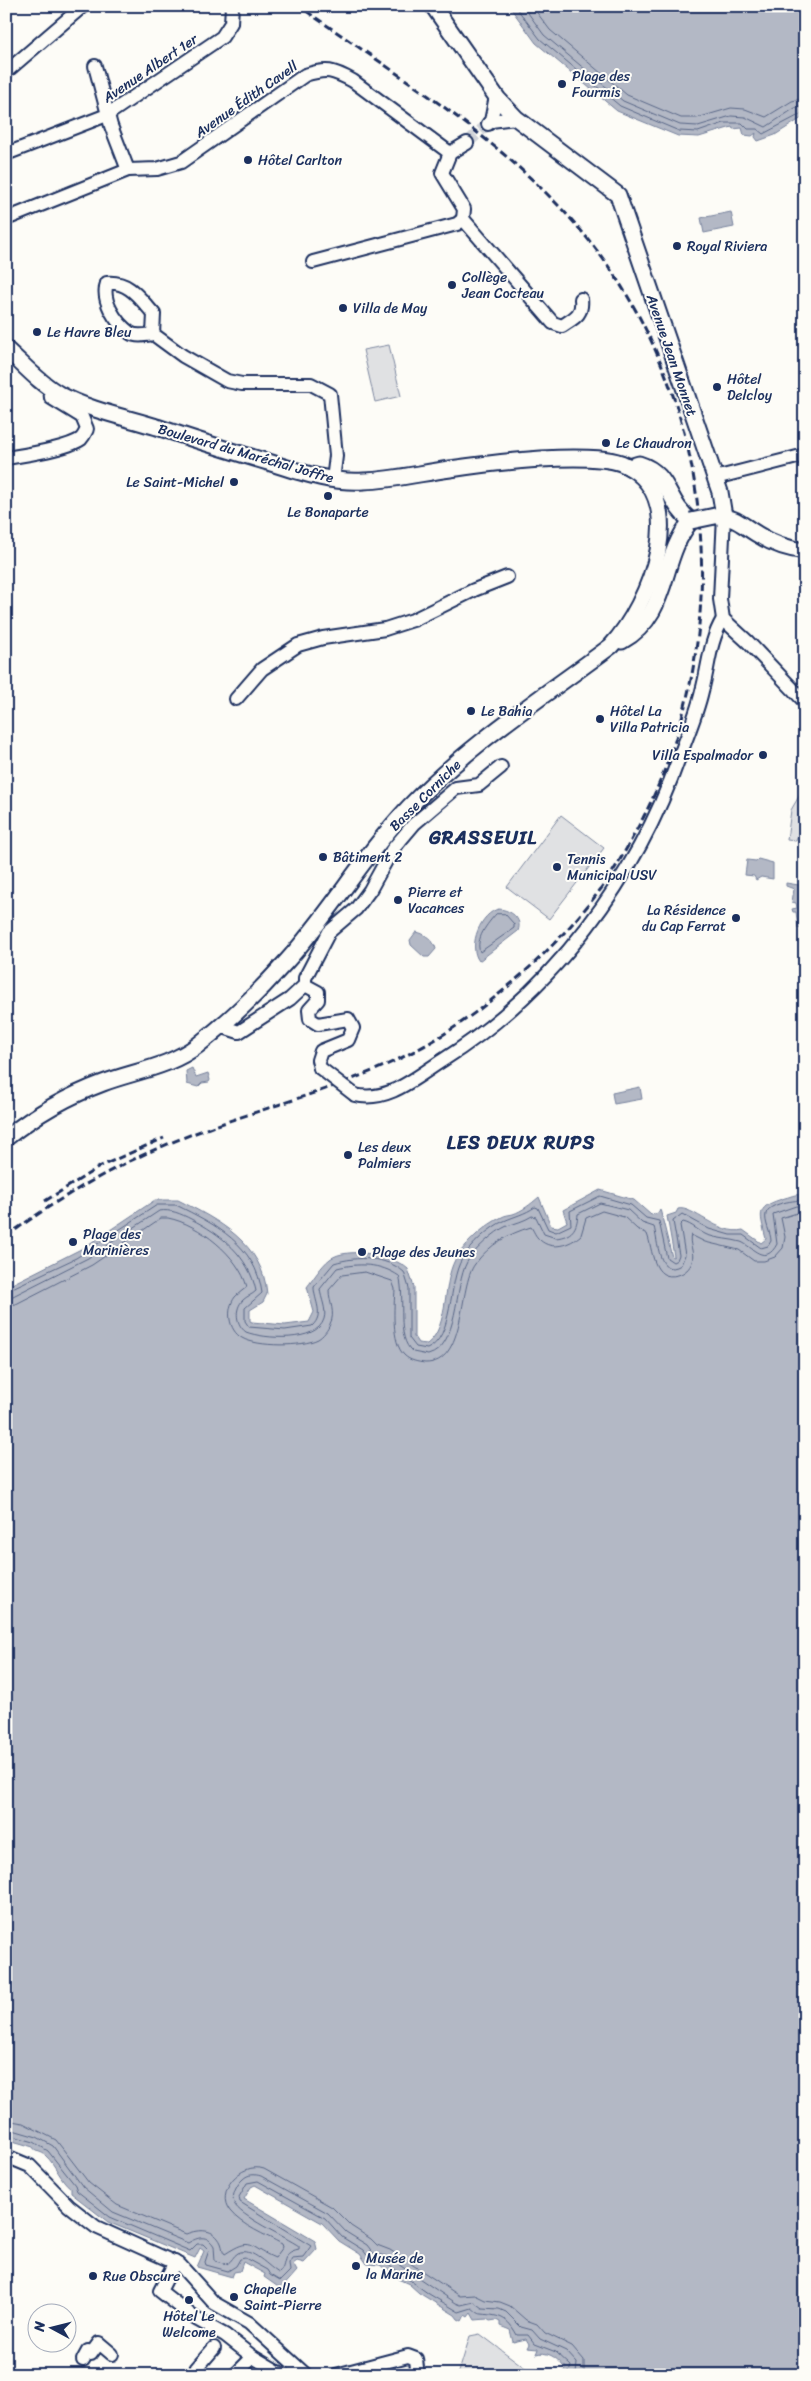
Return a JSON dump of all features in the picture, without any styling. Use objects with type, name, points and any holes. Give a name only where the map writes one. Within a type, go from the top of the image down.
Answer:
[{"type":"main road","points":[[433,6],[496,96],[516,118]]},
{"type":"main road","name":"Avenue Jean Monnet","points":[[516,118],[618,195],[720,492],[719,516]]},
{"type":"main road","name":"Boulevard du Maréchal Joffre","points":[[6,349],[50,388],[76,402],[233,452],[333,480],[382,479],[550,458],[608,460],[629,467],[652,491],[660,511]]},
{"type":"main road","points":[[629,467],[639,464],[657,474],[686,522]]},
{"type":"main road","name":"Basse Corniche","points":[[6,1138],[30,1119],[80,1092],[157,1066],[187,1053],[220,1026],[286,962],[380,840],[438,779],[472,750],[611,646],[623,633],[641,603],[658,544],[660,511]]},
{"type":"main road","points":[[686,522],[719,516],[734,518],[765,539],[793,549],[805,551]]},
{"type":"main road","points":[[611,646],[624,640],[644,625],[658,600],[673,552],[686,522]]},
{"type":"main road","points":[[641,603],[650,604],[658,600]]},
{"type":"street","name":"Avenue Albert 1er","points":[[6,154],[107,115],[222,37],[231,23],[232,6]]},
{"type":"street","points":[[6,72],[74,16],[81,7]]},
{"type":"street","points":[[95,66],[107,115],[128,170]]},
{"type":"street","name":"Avenue Édith Cavell","points":[[6,219],[128,170],[157,169],[181,162],[305,75],[322,69],[336,72],[353,81],[450,153]]},
{"type":"street","points":[[496,96],[489,123],[516,118]]},
{"type":"street","points":[[313,262],[457,224],[463,219],[464,209],[442,173],[450,153],[467,143]]},
{"type":"street","points":[[463,219],[553,323],[562,326],[578,316],[583,308],[581,299]]},
{"type":"street","points":[[153,334],[154,314],[128,286],[118,282],[107,283],[104,292],[106,301],[115,316],[131,334],[142,336],[153,334],[183,356],[227,381],[242,384],[311,384],[330,394],[336,456],[333,480]]},
{"type":"street","points":[[6,458],[80,440],[85,435],[87,429],[82,417],[50,398],[50,388]]},
{"type":"street","points":[[715,478],[805,455]]},
{"type":"street","points":[[719,516],[720,599],[723,619],[748,642],[805,702]]},
{"type":"street","points":[[236,699],[262,669],[298,644],[323,638],[376,631],[406,622],[474,590],[508,577]]},
{"type":"street","points":[[305,985],[318,992],[318,1000],[309,1010],[310,1019],[318,1024],[348,1019],[352,1028],[348,1040],[321,1052],[318,1060],[320,1068],[355,1095],[380,1097],[456,1052],[533,988],[581,935],[633,859],[666,796],[702,692],[714,634],[723,619]]},
{"type":"street","points":[[220,1026],[239,1032],[290,999],[305,985],[308,971],[330,932],[356,909],[370,890],[392,850],[414,824],[456,788],[479,785],[501,767]]},
{"type":"street","points":[[6,2156],[30,2166],[69,2206],[96,2227],[175,2262],[192,2276],[214,2303],[249,2323],[299,2374]]},
{"type":"street","points":[[175,2262],[160,2290],[196,2319],[225,2335],[253,2358],[280,2373],[299,2374]]},
{"type":"street","points":[[83,2360],[88,2351],[91,2354],[99,2343],[112,2354]]},
{"type":"street","points":[[196,2368],[214,2348]]},
{"type":"street","points":[[336,2375],[408,2356],[416,2359],[417,2363],[413,2375]]},
{"type":"street","points":[[235,2375],[253,2358]]},
{"type":"shaded area","points":[[389,345],[401,396],[375,402],[363,350]]},
{"type":"shaded area","points":[[805,786],[805,802],[799,815],[802,819],[796,841],[787,840],[791,810]]},
{"type":"shaded area","points":[[561,815],[604,848],[549,919],[507,887]]},
{"type":"shaded area","points":[[480,2334],[532,2373],[532,2375],[458,2375],[470,2336]]},
{"type":"water","points":[[509,6],[805,6],[805,116],[775,135],[758,141],[755,137],[756,133],[752,136],[744,135],[742,128],[733,129],[732,127],[699,137],[678,136],[617,111],[536,43]]},
{"type":"water","points":[[731,212],[734,227],[704,233],[701,218]]},
{"type":"water","points":[[758,859],[773,863],[773,879],[761,877],[756,880],[754,876],[745,875],[747,860],[756,861]]},
{"type":"water","points":[[786,883],[805,886],[805,927],[798,928],[796,912],[793,912],[792,909],[797,908],[796,903],[792,902],[794,889],[786,886]]},
{"type":"water","points":[[499,909],[511,913],[517,919],[519,922],[518,931],[479,961],[475,947],[478,930],[492,911]]},
{"type":"water","points":[[416,932],[426,936],[435,946],[436,949],[429,957],[424,957],[411,945],[410,940]]},
{"type":"water","points":[[192,1068],[196,1077],[208,1073],[209,1082],[202,1083],[198,1087],[187,1084],[186,1071]]},
{"type":"water","points":[[640,1087],[642,1099],[614,1104],[612,1093]]},
{"type":"water","points":[[600,1190],[634,1200],[651,1215],[658,1213],[660,1209],[672,1257],[674,1256],[667,1216],[676,1213],[678,1209],[691,1211],[725,1229],[743,1230],[761,1243],[766,1239],[761,1216],[764,1208],[776,1201],[792,1196],[805,1196],[805,2375],[573,2375],[563,2373],[566,2367],[551,2356],[544,2353],[536,2354],[538,2349],[527,2348],[529,2344],[526,2339],[513,2342],[510,2330],[500,2326],[500,2322],[487,2319],[475,2320],[471,2313],[468,2317],[465,2315],[462,2321],[458,2319],[455,2315],[419,2293],[409,2284],[398,2279],[380,2265],[367,2264],[360,2254],[339,2241],[322,2223],[255,2185],[251,2187],[244,2199],[315,2241],[317,2249],[304,2263],[297,2261],[293,2264],[297,2271],[281,2289],[264,2277],[265,2274],[243,2262],[240,2271],[234,2272],[232,2277],[197,2267],[204,2251],[200,2248],[195,2258],[108,2222],[71,2193],[71,2188],[44,2154],[33,2147],[6,2139],[6,1287],[83,1248],[155,1200],[178,1200],[223,1225],[236,1235],[248,1247],[257,1261],[264,1276],[267,1294],[263,1302],[250,1310],[250,1321],[285,1325],[309,1322],[314,1312],[307,1287],[324,1265],[338,1255],[348,1253],[370,1254],[392,1260],[408,1269],[414,1287],[414,1337],[418,1343],[427,1344],[435,1336],[440,1326],[449,1276],[453,1265],[462,1249],[472,1238],[496,1220],[523,1209],[539,1197],[551,1226],[558,1227],[567,1222],[563,1210]]},
{"type":"tunnel","points":[[467,143],[488,124]]},
{"type":"railway","points":[[6,1237],[78,1189],[155,1149],[209,1128],[339,1084],[371,1072],[402,1057],[433,1041],[499,994],[567,930],[597,894],[616,867],[643,818],[673,746],[693,671],[701,594],[699,516],[686,440],[662,366],[628,297],[583,233],[520,168],[448,110],[299,6]]},
{"type":"railway","points":[[45,1201],[101,1166],[164,1138]]},
{"type":"place","name":"Plage des Fourmis","points":[[562,84]]},
{"type":"place","name":"Hôtel Carlton","points":[[248,160]]},
{"type":"place","name":"Royal Riviera","points":[[677,246]]},
{"type":"place","name":"Collège Jean Cocteau","points":[[452,285]]},
{"type":"place","name":"Villa de May","points":[[343,308]]},
{"type":"place","name":"Le Havre Bleu","points":[[37,332]]},
{"type":"place","name":"Hôtel Delcloy","points":[[717,387]]},
{"type":"place","name":"Le Chaudron","points":[[606,443]]},
{"type":"place","name":"Le Saint-Michel","points":[[234,482]]},
{"type":"place","name":"Le Bonaparte","points":[[328,496]]},
{"type":"place","name":"Le Bahia","points":[[471,711]]},
{"type":"place","name":"Hôtel La Villa Patricia","points":[[600,719]]},
{"type":"place","name":"Villa Espalmador","points":[[763,755]]},
{"type":"place","name":"Bâtiment 2","points":[[323,857]]},
{"type":"place","name":"Tennis Municipal USV","points":[[557,867]]},
{"type":"place","name":"Pierre et Vacances","points":[[398,900]]},
{"type":"place","name":"La Résidence du Cap Ferrat","points":[[736,918]]},
{"type":"place","name":"Les deux Palmiers","points":[[348,1155]]},
{"type":"place","name":"Plage des Marinières","points":[[73,1242]]},
{"type":"place","name":"Plage des Jeunes","points":[[362,1252]]},
{"type":"place","name":"Musée de la Marine","points":[[356,2266]]},
{"type":"place","name":"Rue Obscure","points":[[93,2276]]},
{"type":"place","name":"Chapelle Saint-Pierre","points":[[234,2297]]},
{"type":"place","name":"Hôtel Le Welcome","points":[[189,2300]]},
{"type":"district","name":"GRASSEUIL","points":[[483,837]]},
{"type":"district","name":"LES DEUX RUPS","points":[[521,1142]]}]
